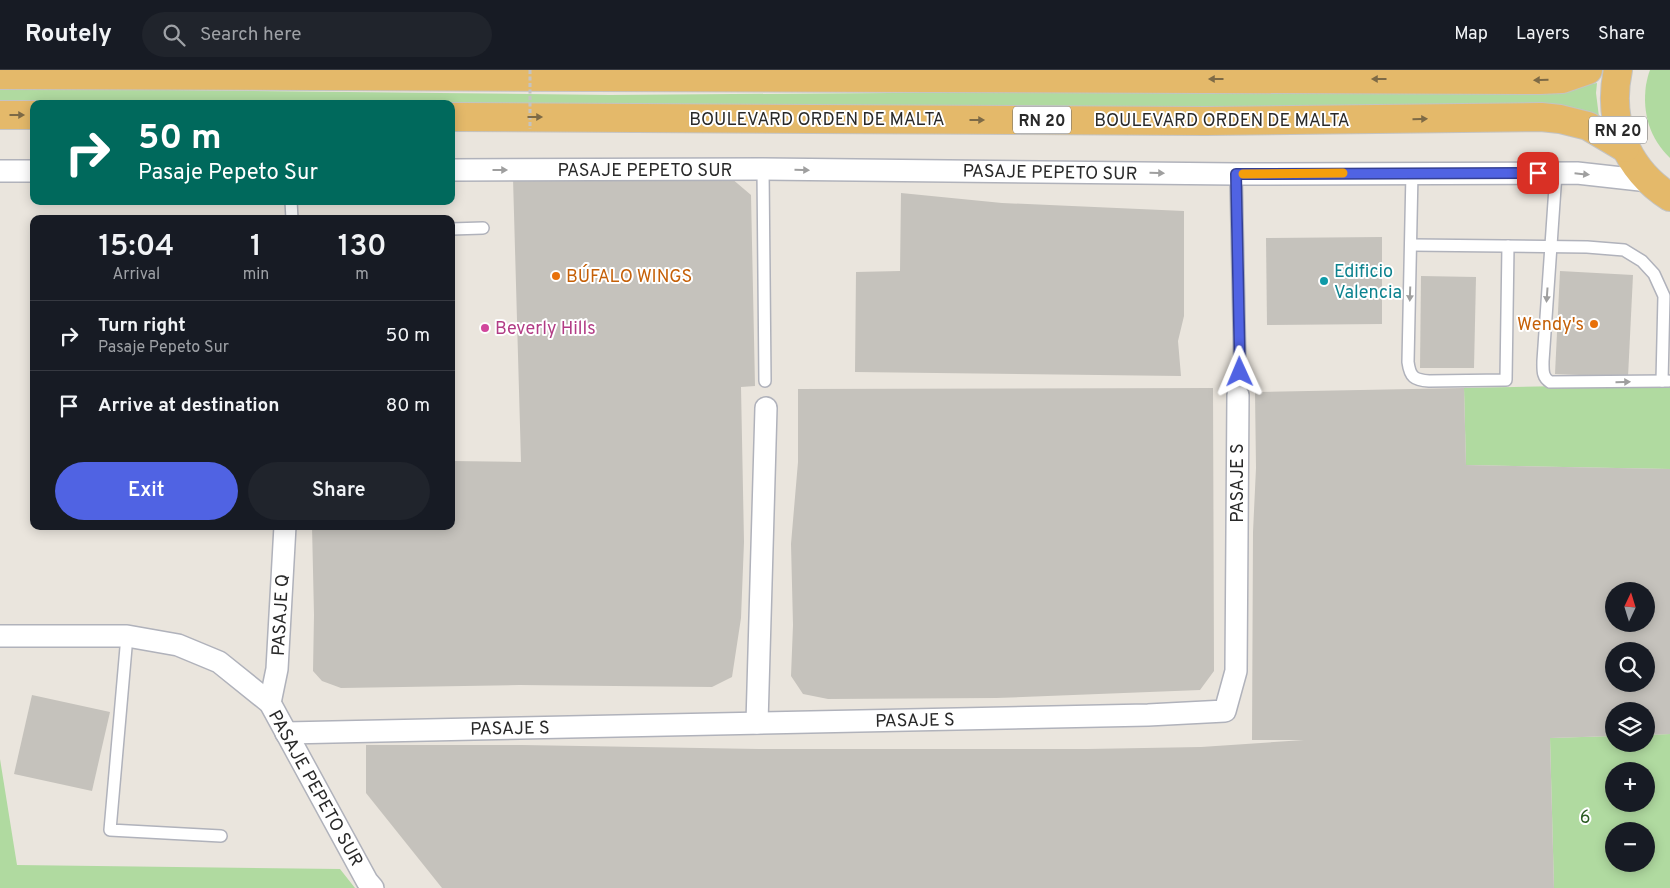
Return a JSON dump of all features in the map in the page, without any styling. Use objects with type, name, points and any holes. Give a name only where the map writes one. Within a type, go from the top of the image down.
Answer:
[{"type":"highway","points":[[0,75],[1540,80],[1562,79],[1588,70]]},
{"type":"highway","name":"RN 20","points":[[1618,70],[1615,87],[1616,118],[1619,134],[1632,160],[1660,189]]},
{"type":"highway","points":[[0,115],[30,115]]},
{"type":"highway","name":"BOULEVARD ORDEN DE MALTA","points":[[455,117],[1186,121],[1541,117],[1560,119],[1588,126],[1625,148]]},
{"type":"street","name":"PASAJE PEPETO SUR","points":[[455,170],[763,170],[1236,174],[1577,173],[1660,189]]},
{"type":"street","points":[[0,171],[30,171]]},
{"type":"street","name":"PASAJE S","points":[[286,733],[1148,715],[1225,711],[1236,671],[1238,395]]},
{"type":"street","points":[[757,723],[766,408]]},
{"type":"street","name":"PASAJE Q","points":[[270,703],[277,669],[285,530]]},
{"type":"street","name":"PASAJE PEPETO SUR","points":[[0,636],[127,636],[178,645],[220,662],[270,703],[367,881],[373,888]]},
{"type":"lane","points":[[763,170],[765,381]]},
{"type":"lane","points":[[1412,173],[1410,372],[1413,377],[1429,381],[1506,380],[1508,246]]},
{"type":"lane","points":[[1412,246],[1551,246],[1624,250],[1642,261],[1654,274],[1664,296],[1666,381],[1550,382],[1545,378],[1543,361],[1551,246],[1556,173]]},
{"type":"lane","points":[[1236,174],[1240,372]]},
{"type":"lane","points":[[455,229],[483,228]]},
{"type":"lane","points":[[127,636],[110,830],[221,836]]},
{"type":"path","points":[[530,70],[530,129]]},
{"type":"green space","points":[[1650,70],[1670,70],[1670,158],[1657,143],[1649,125],[1645,95]]},
{"type":"green space","points":[[1597,83],[1596,93],[1599,117],[1564,109],[455,104],[455,100],[30,100],[30,102],[0,102],[0,88],[610,95],[1568,88]]},
{"type":"green space","points":[[1670,384],[1670,469],[1466,465],[1464,388]]},
{"type":"green space","name":"6","points":[[1670,734],[1670,888],[1554,888],[1550,738],[1605,736],[1605,752],[1655,752],[1655,735]]},
{"type":"green space","points":[[0,759],[17,865],[340,869],[355,888],[0,888]]},
{"type":"building","points":[[513,178],[731,178],[751,195],[755,386],[741,387],[744,542],[741,618],[732,677],[712,687],[519,685],[341,688],[322,681],[313,671],[312,530],[455,530],[455,461],[521,462]]},
{"type":"building","points":[[901,193],[1002,203],[1184,211],[1184,316],[1178,341],[1181,376],[855,372],[856,272],[900,271]]},
{"type":"building","name":"Edificio Valencia","points":[[1382,237],[1382,324],[1267,325],[1266,238]]},
{"type":"building","name":"Wendy's","points":[[1560,271],[1633,275],[1628,377],[1555,374]]},
{"type":"building","points":[[1421,276],[1476,277],[1474,368],[1420,368]]},
{"type":"building","points":[[1213,388],[1214,671],[1200,690],[996,698],[828,699],[803,694],[791,676],[793,625],[791,544],[798,462],[798,389]]},
{"type":"building","points":[[1464,388],[1466,465],[1670,469],[1670,734],[1655,735],[1655,702],[1605,702],[1605,736],[1550,738],[1554,888],[442,888],[366,793],[366,745],[522,745],[759,749],[1087,749],[1201,747],[1304,740],[1252,740],[1253,532],[1256,468],[1255,392]]},
{"type":"building","points":[[32,695],[110,712],[92,791],[14,774]]},
{"type":"slow traffic","points":[[1243,174],[1343,173]]},
{"type":"place","name":"BÚFALO WINGS","points":[[556,276]]},
{"type":"place","name":"Edificio Valencia","points":[[1324,281]]},
{"type":"place","name":"Wendy's","points":[[1594,324]]},
{"type":"place","name":"Beverly Hills","points":[[485,328]]},
{"type":"route","points":[[1240,372],[1236,174],[1538,173]]}]
